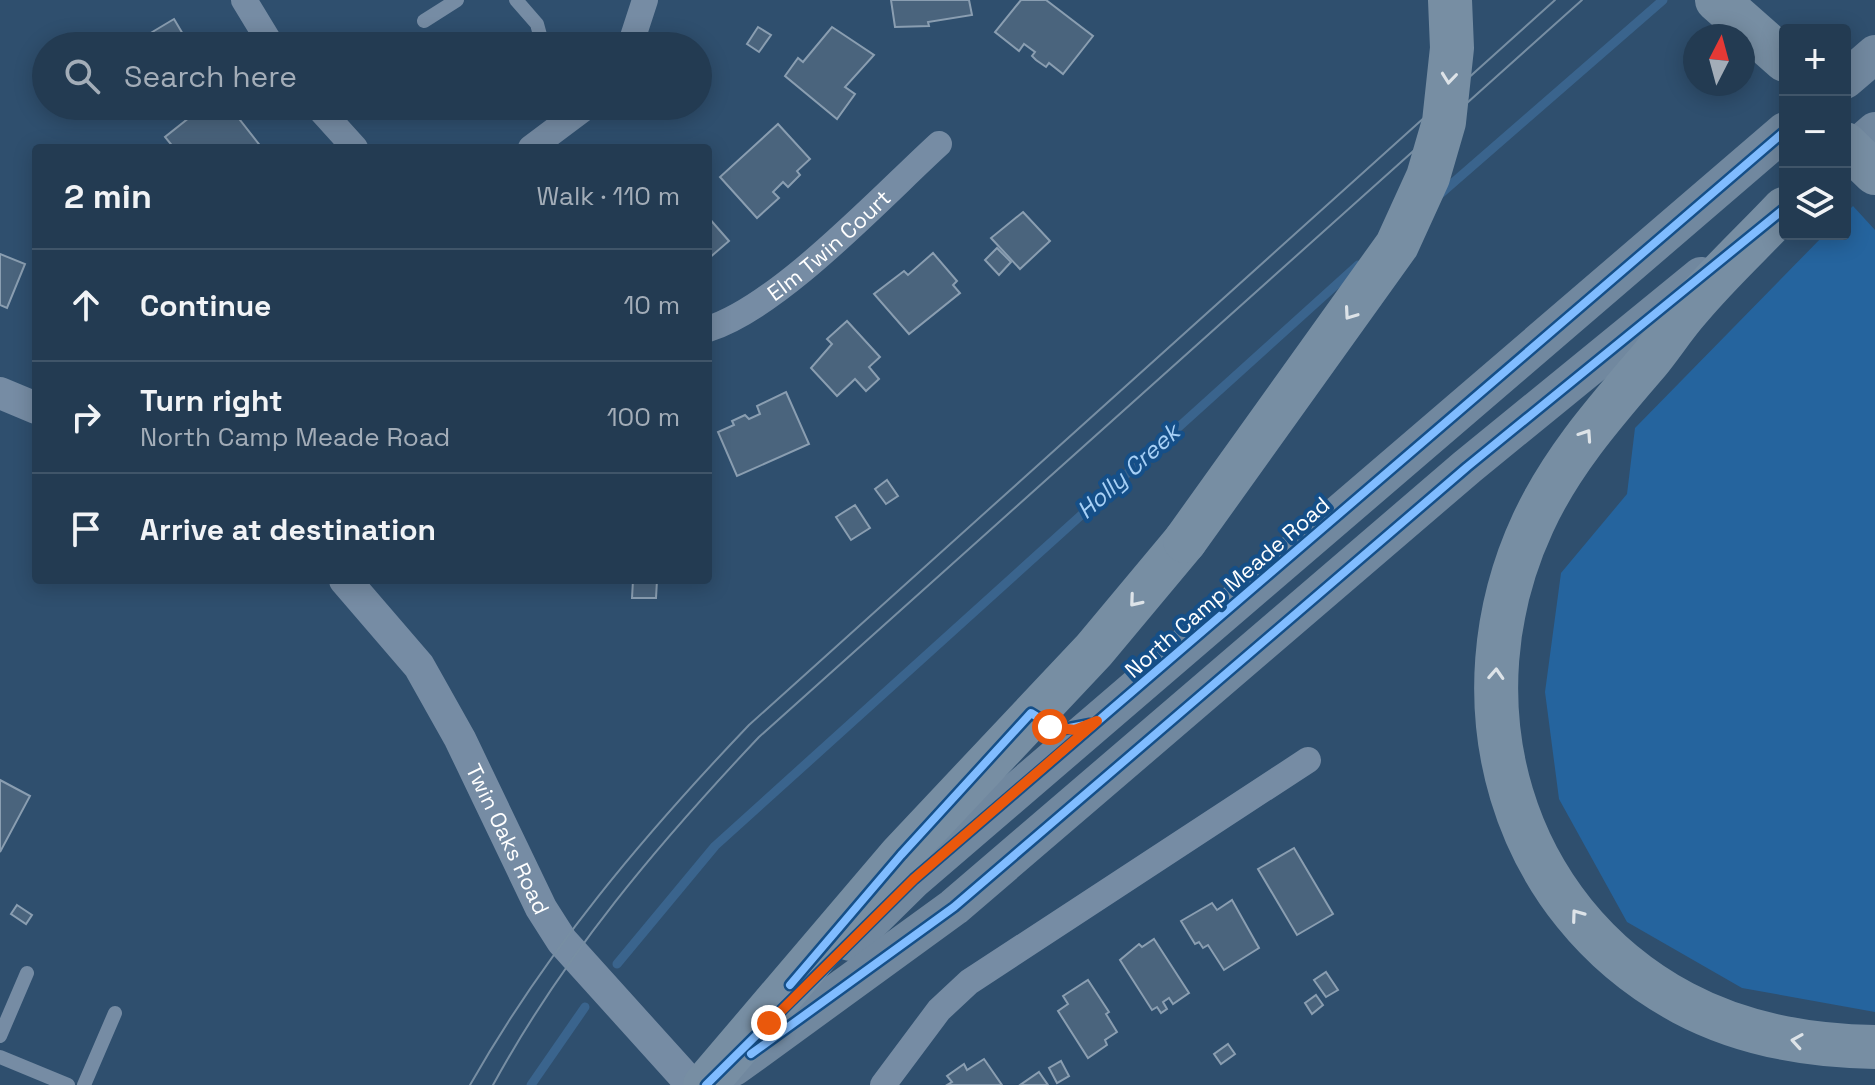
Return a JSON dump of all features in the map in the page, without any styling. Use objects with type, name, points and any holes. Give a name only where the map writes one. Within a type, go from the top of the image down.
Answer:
[{"type":"highway","points":[[707,1085],[901,855],[1094,650],[1185,541],[1397,245],[1428,177],[1444,122],[1452,48],[1450,0]]},
{"type":"highway","points":[[1699,0],[1724,24]]},
{"type":"highway","points":[[1717,0],[1779,55]]},
{"type":"highway","points":[[1755,55],[1779,78]]},
{"type":"highway","points":[[1851,117],[1875,138]]},
{"type":"highway","points":[[1851,150],[1875,173]]},
{"type":"highway","points":[[1779,214],[1689,308],[1598,418],[1533,523],[1512,576],[1497,635],[1495,692],[1498,748],[1532,845],[1558,889],[1591,933],[1639,976],[1684,1003],[1776,1038],[1828,1046],[1875,1047]]},
{"type":"main road","points":[[1851,75],[1875,54]]},
{"type":"main road","points":[[1851,152],[1875,131]]},
{"type":"main road","name":"North Camp Meade Road","points":[[707,1085],[914,879],[1779,136]]},
{"type":"main road","points":[[707,1085],[954,907],[1467,467],[1779,213]]},
{"type":"street","points":[[244,0],[263,32]]},
{"type":"street","points":[[635,32],[645,0]]},
{"type":"street","points":[[330,120],[351,144]]},
{"type":"street","points":[[535,144],[557,120]]},
{"type":"street","name":"Elm Twin Court","points":[[712,327],[755,306],[791,278],[939,144]]},
{"type":"street","points":[[0,393],[32,406]]},
{"type":"street","name":"Twin Oaks Road","points":[[348,584],[419,666],[562,941],[692,1085]]},
{"type":"street","points":[[883,1085],[939,1010],[969,982],[1308,760]]},
{"type":"lane","points":[[424,21],[457,0]]},
{"type":"lane","points":[[516,0],[537,24],[539,32]]},
{"type":"lane","points":[[0,1036],[27,973]]},
{"type":"lane","points":[[84,1085],[115,1013]]},
{"type":"lane","points":[[0,1057],[68,1085]]},
{"type":"shaded area","points":[[1853,206],[1875,230],[1875,1012],[1742,988],[1627,922],[1559,799],[1545,692],[1561,573],[1627,494],[1635,428],[1819,240],[1851,240]]},
{"type":"building","points":[[891,0],[969,0],[972,15],[928,22],[929,26],[895,27]]},
{"type":"building","points":[[1021,0],[1046,0],[1093,36],[1063,74],[1049,63],[1046,67],[1036,60],[1032,56],[1035,52],[1024,44],[1019,51],[995,32]]},
{"type":"building","points":[[174,19],[182,32],[152,32]]},
{"type":"building","points":[[758,27],[771,35],[759,52],[747,44]]},
{"type":"building","points":[[832,27],[874,55],[845,87],[855,94],[837,119],[785,76],[798,58],[803,62]]},
{"type":"building","points":[[186,120],[240,120],[259,144],[171,144],[165,137]]},
{"type":"building","points":[[778,124],[810,159],[797,171],[800,175],[788,187],[783,182],[773,192],[779,198],[757,218],[720,177]]},
{"type":"building","points":[[1023,212],[1050,241],[1020,269],[991,238]]},
{"type":"building","points":[[712,222],[729,241],[712,256]]},
{"type":"building","points":[[997,248],[1011,262],[999,275],[985,260]]},
{"type":"building","points":[[933,253],[957,281],[953,285],[960,293],[909,334],[874,294],[904,271],[908,275]]},
{"type":"building","points":[[0,254],[25,264],[7,308],[0,305]]},
{"type":"building","points":[[847,321],[880,357],[869,367],[879,379],[866,391],[855,379],[837,396],[811,368],[832,344],[827,339]]},
{"type":"building","points":[[786,392],[809,444],[737,476],[718,432],[734,425],[732,421],[745,415],[749,419],[760,414],[757,406]]},
{"type":"building","points":[[887,480],[898,496],[886,504],[875,489]]},
{"type":"building","points":[[855,505],[870,528],[851,540],[836,517]]},
{"type":"building","points":[[633,584],[657,584],[656,598],[632,598]]},
{"type":"building","points":[[0,780],[30,796],[0,852]]},
{"type":"building","points":[[1294,848],[1333,914],[1297,935],[1258,869]]},
{"type":"building","points":[[1232,900],[1259,948],[1224,970],[1208,945],[1203,948],[1199,942],[1195,944],[1181,921],[1212,903],[1217,910]]},
{"type":"building","points":[[17,905],[32,915],[26,924],[11,914]]},
{"type":"building","points":[[1154,939],[1189,993],[1173,1004],[1169,998],[1163,1002],[1167,1009],[1161,1013],[1157,1007],[1152,1010],[1120,960],[1139,944],[1142,947]]},
{"type":"building","points":[[1326,972],[1338,990],[1326,997],[1314,980]]},
{"type":"building","points":[[1088,980],[1109,1012],[1106,1014],[1117,1032],[1105,1040],[1107,1045],[1088,1058],[1058,1011],[1068,1004],[1063,996]]},
{"type":"building","points":[[1316,995],[1323,1005],[1312,1014],[1305,1003]]},
{"type":"building","points":[[1228,1044],[1235,1054],[1221,1064],[1214,1054]]},
{"type":"building","points":[[984,1059],[1002,1085],[947,1085],[952,1082],[947,1076],[964,1064],[967,1070]]},
{"type":"building","points":[[1061,1061],[1069,1076],[1057,1083],[1049,1068]]},
{"type":"building","points":[[1039,1072],[1048,1085],[1020,1085]]},
{"type":"waterway","name":"Holly Creek","points":[[1439,195],[1663,0]]},
{"type":"waterway","name":"Holly Creek","points":[[617,964],[715,846],[1358,265]]},
{"type":"waterway","name":"Holly Creek","points":[[531,1085],[585,1007]]},
{"type":"tram line","points":[[470,1085],[531,988],[598,896],[671,809],[749,725],[1555,0]]},
{"type":"tram line","points":[[493,1085],[550,991],[615,902],[685,818],[759,737],[1582,0]]},
{"type":"cycle path","points":[[706,1085],[914,879],[1779,136]]},
{"type":"cycle path","points":[[751,1054],[954,907],[1467,467],[1779,213]]},
{"type":"cycle path","points":[[790,985],[901,855],[1031,713],[1059,730],[1090,724]]},
{"type":"route","points":[[769,1023],[914,879],[1097,721],[1075,730],[1050,727]]}]
